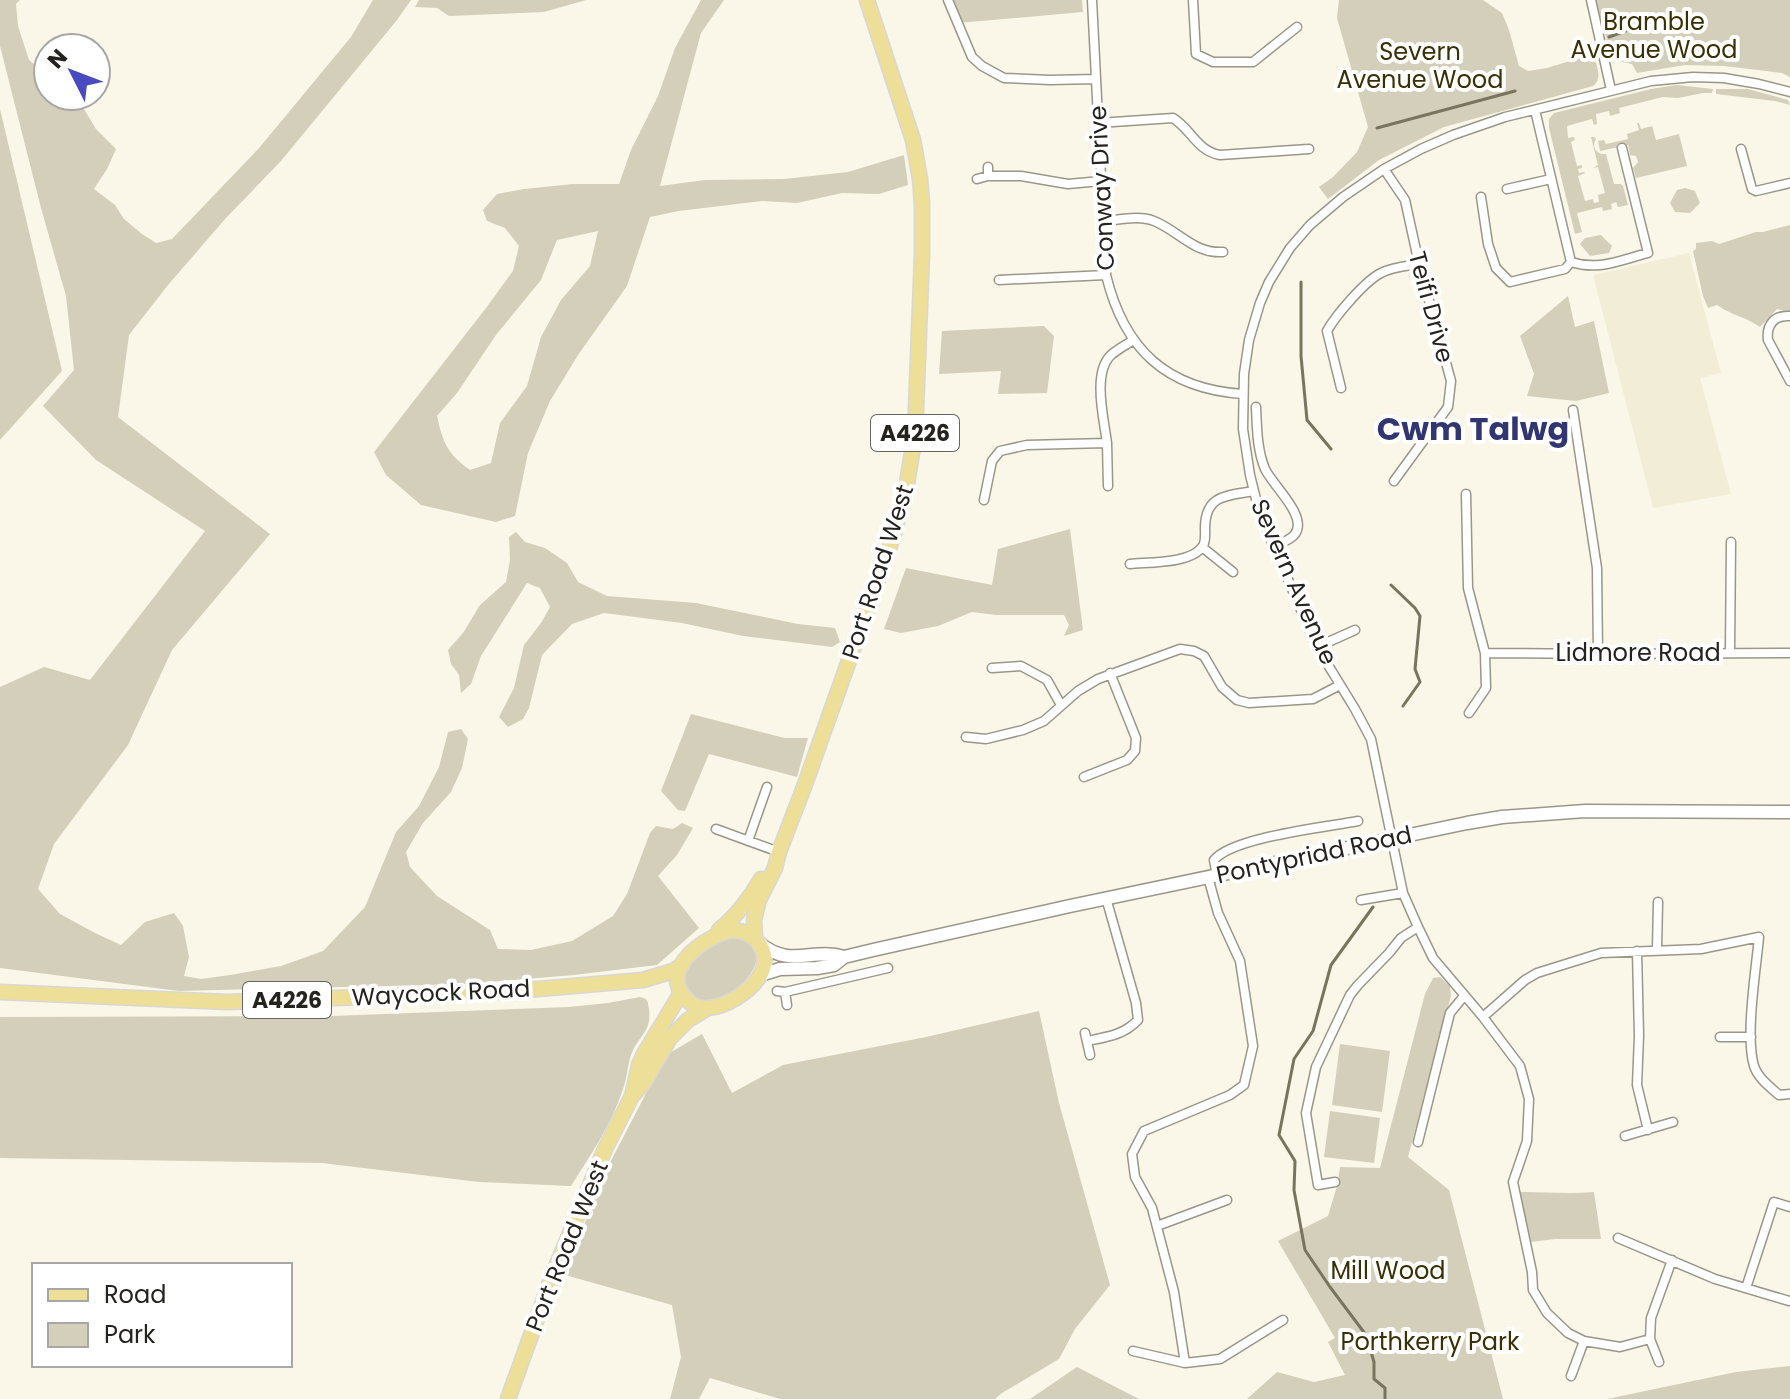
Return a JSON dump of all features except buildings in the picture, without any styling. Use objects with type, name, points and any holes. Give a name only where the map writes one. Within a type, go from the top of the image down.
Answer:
[{"type":"main road","name":"Port Road West","points":[[757,940],[755,911],[775,868],[886,559],[901,511],[915,435],[923,213],[920,179],[913,140],[867,0]]},
{"type":"main road","name":"Pontypridd Road","points":[[760,975],[780,969],[834,965],[844,957],[873,950],[1467,823],[1557,812],[1790,812]]},
{"type":"main road","name":"Port Road West","points":[[710,938],[745,905],[779,852]]},
{"type":"main road","points":[[732,930],[744,932],[757,940],[765,963],[760,975],[734,999],[717,1007],[702,1008],[680,991],[678,980],[682,965],[694,949],[710,938],[732,930]]},
{"type":"main road","name":"Pontypridd Road","points":[[757,940],[786,957],[832,954],[844,957]]},
{"type":"main road","name":"Waycock Road","points":[[0,992],[184,1001],[251,1001],[515,991],[643,980],[668,973],[682,965]]},
{"type":"main road","name":"Waycock Road","points":[[643,980],[680,991]]},
{"type":"main road","name":"Port Road West","points":[[508,1399],[553,1274],[605,1149],[632,1096],[639,1065],[680,991]]},
{"type":"main road","name":"Port Road West","points":[[632,1096],[643,1084],[670,1038],[688,1020],[708,1008]]},
{"type":"street","points":[[948,0],[972,57],[1004,78],[1096,79]]},
{"type":"street","name":"Conway Drive","points":[[1092,0],[1106,275],[1112,300],[1133,340],[1152,360],[1185,382],[1215,392],[1243,394]]},
{"type":"street","points":[[1193,0],[1196,54],[1213,62],[1253,62],[1297,27]]},
{"type":"street","points":[[1591,0],[1611,90]]},
{"type":"street","name":"Severn Avenue","points":[[1584,1341],[1568,1333],[1547,1313],[1533,1290],[1513,1182],[1527,1141],[1529,1099],[1520,1066],[1440,968],[1418,927],[1403,893],[1371,739],[1317,647],[1254,491],[1244,440],[1243,394],[1247,354],[1255,317],[1269,282],[1310,225],[1384,169],[1421,149],[1492,121],[1651,81],[1693,77],[1743,80],[1790,92]]},
{"type":"street","points":[[1535,110],[1571,262]]},
{"type":"street","points":[[1098,123],[1173,118],[1201,147],[1209,153],[1220,155],[1309,149]]},
{"type":"street","points":[[1571,262],[1598,266],[1648,253],[1622,148]]},
{"type":"street","points":[[1741,149],[1752,189],[1756,191],[1790,183]]},
{"type":"street","name":"Teifi Drive","points":[[1384,169],[1405,200],[1451,381],[1448,407],[1394,481]]},
{"type":"street","points":[[977,179],[988,172],[1068,184],[1101,181]]},
{"type":"street","points":[[1507,189],[1551,179]]},
{"type":"street","points":[[1481,197],[1488,244],[1496,268],[1510,282],[1565,269],[1571,262]]},
{"type":"street","points":[[1103,221],[1155,221],[1193,245],[1211,253],[1223,252]]},
{"type":"street","points":[[1341,388],[1327,331],[1334,318],[1373,278],[1384,271],[1419,264]]},
{"type":"street","points":[[999,280],[1106,275]]},
{"type":"street","points":[[1790,316],[1776,318],[1767,334],[1768,340],[1788,365],[1790,381]]},
{"type":"street","points":[[1108,486],[1107,443],[1100,388],[1102,368],[1111,355],[1133,340]]},
{"type":"street","points":[[1256,407],[1264,466],[1298,517],[1297,532],[1274,546]]},
{"type":"street","points":[[1573,410],[1597,568],[1598,654]]},
{"type":"street","points":[[984,500],[992,461],[1000,451],[1027,445],[1107,443]]},
{"type":"street","points":[[1130,564],[1184,559],[1204,543],[1205,517],[1209,506],[1218,498],[1254,491]]},
{"type":"street","points":[[1466,494],[1468,588],[1485,653],[1486,688],[1469,713]]},
{"type":"street","points":[[1730,652],[1731,542]]},
{"type":"street","points":[[1202,547],[1233,572]]},
{"type":"street","points":[[1317,647],[1355,630]]},
{"type":"street","points":[[966,737],[986,739],[1023,730],[1044,721],[1086,686],[1110,673],[1180,649],[1204,656],[1222,687],[1237,700],[1249,703],[1313,699],[1340,685]]},
{"type":"street","name":"Lidmore Road","points":[[1485,653],[1790,653]]},
{"type":"street","points":[[992,668],[1021,666],[1047,680],[1061,705]]},
{"type":"street","points":[[1084,777],[1127,760],[1135,751],[1136,738],[1110,673]]},
{"type":"street","points":[[748,841],[767,787]]},
{"type":"street","points":[[1185,1363],[1174,1292],[1152,1208],[1135,1177],[1132,1154],[1144,1131],[1230,1095],[1244,1085],[1253,1046],[1240,961],[1218,913],[1214,860],[1228,850],[1259,839],[1358,821]]},
{"type":"street","points":[[716,829],[779,852]]},
{"type":"street","points":[[1361,900],[1403,893]]},
{"type":"street","points":[[1090,1055],[1086,1037],[1113,1036],[1130,1029],[1138,1020],[1106,898]]},
{"type":"street","points":[[1657,950],[1658,902]]},
{"type":"street","points":[[1335,1182],[1318,1185],[1306,1113],[1316,1067],[1350,995],[1401,938],[1418,927]]},
{"type":"street","points":[[1483,1017],[1537,973],[1601,953],[1701,949],[1759,937],[1751,1037],[1755,1066],[1762,1079],[1779,1095],[1790,1094]]},
{"type":"street","points":[[873,950],[878,970]]},
{"type":"street","points":[[1637,951],[1637,1085],[1648,1130]]},
{"type":"street","points":[[787,1005],[781,992],[888,968]]},
{"type":"street","points":[[1418,1142],[1450,1013],[1464,996]]},
{"type":"street","points":[[1720,1037],[1751,1037]]},
{"type":"street","points":[[1625,1136],[1673,1122]]},
{"type":"street","points":[[1157,1226],[1227,1200]]},
{"type":"street","points":[[1746,1288],[1774,1202],[1790,1207]]},
{"type":"street","points":[[1618,1238],[1715,1279],[1789,1301]]},
{"type":"street","points":[[1659,1362],[1650,1339],[1651,1318],[1672,1260]]},
{"type":"street","points":[[1133,1351],[1185,1363],[1220,1359],[1283,1320]]},
{"type":"street","points":[[1571,1376],[1584,1341],[1620,1347],[1650,1339]]},
{"type":"shaded area","points":[[1689,253],[1721,373],[1700,378],[1731,494],[1653,508],[1593,275]]},
{"type":"green space","points":[[0,0],[20,0],[16,4],[18,26],[32,62],[32,112],[86,112],[96,129],[116,149],[94,189],[115,205],[124,219],[156,243],[172,239],[259,148],[351,37],[373,0],[411,0],[281,161],[226,218],[129,335],[118,417],[270,534],[172,650],[128,745],[54,844],[38,889],[60,914],[121,945],[145,922],[174,913],[183,926],[189,957],[184,976],[201,979],[281,966],[323,951],[365,907],[396,832],[419,806],[439,767],[448,732],[461,729],[468,739],[462,768],[451,792],[423,823],[406,852],[410,867],[437,896],[490,930],[498,949],[531,950],[572,941],[613,916],[627,894],[650,833],[656,826],[673,829],[682,823],[693,828],[677,855],[658,876],[699,928],[657,965],[466,984],[179,991],[0,968],[0,687],[44,667],[90,680],[205,531],[96,460],[43,406],[74,370],[66,296],[0,46]]},
{"type":"green space","points":[[419,0],[586,0],[544,12],[449,16],[437,8],[415,7]]},
{"type":"green space","points":[[701,0],[724,0],[701,33],[660,186],[705,180],[784,179],[848,172],[904,155],[908,185],[879,194],[842,193],[797,203],[762,201],[650,217],[627,286],[550,401],[528,453],[515,516],[496,522],[421,505],[386,475],[374,452],[513,271],[519,246],[505,228],[487,221],[483,210],[497,194],[573,184],[619,184],[631,150],[658,96],[675,48]],"holes":[[[598,231],[590,266],[561,300],[541,337],[527,386],[500,423],[491,463],[470,470],[447,447],[437,416],[541,280],[557,240]]]},
{"type":"green space","points":[[948,0],[1082,0],[1083,12],[958,23]]},
{"type":"green space","name":"Severn Avenue Wood","points":[[1339,0],[1483,0],[1502,13],[1519,66],[1528,71],[1590,55],[1594,56],[1598,80],[1593,86],[1444,127],[1379,160],[1328,199],[1319,187],[1357,152],[1368,127],[1337,18]]},
{"type":"green space","name":"Bramble Avenue Wood","points":[[1595,0],[1790,0],[1790,77],[1782,73],[1724,66],[1685,65],[1637,73],[1632,64],[1619,61],[1609,47]]},
{"type":"green space","points":[[1677,85],[1713,89],[1712,93],[1663,97],[1619,108],[1620,113],[1610,116],[1609,111],[1596,114],[1597,124],[1594,125],[1592,119],[1567,126],[1568,138],[1574,137],[1575,140],[1571,142],[1577,166],[1582,165],[1579,173],[1585,173],[1578,176],[1585,201],[1593,199],[1594,203],[1599,202],[1598,195],[1605,193],[1598,167],[1593,168],[1598,165],[1591,137],[1594,137],[1596,150],[1606,154],[1614,184],[1623,186],[1628,205],[1618,207],[1616,202],[1611,204],[1612,209],[1603,211],[1602,207],[1577,213],[1582,232],[1575,234],[1549,119],[1554,113]]},
{"type":"green space","points":[[1716,89],[1748,89],[1788,100],[1790,105],[1716,94]]},
{"type":"green space","points":[[0,109],[62,371],[0,440]]},
{"type":"green space","points":[[1637,123],[1641,129],[1652,126],[1656,140],[1679,134],[1687,166],[1636,178],[1633,168],[1638,162],[1636,156],[1630,155],[1628,145],[1600,151],[1598,141],[1604,140],[1606,144],[1628,139],[1627,134],[1639,130]]},
{"type":"green space","points":[[1685,188],[1695,191],[1700,203],[1690,213],[1675,212],[1670,203],[1677,190]]},
{"type":"green space","points":[[1790,225],[1790,312],[1777,309],[1760,327],[1717,305],[1708,308],[1693,251],[1696,243],[1712,241],[1719,244]]},
{"type":"green space","points":[[1601,235],[1612,246],[1609,253],[1590,256],[1580,244],[1585,238]]},
{"type":"green space","points":[[1568,296],[1575,327],[1594,321],[1609,393],[1576,401],[1527,396],[1534,374],[1520,336]]},
{"type":"green space","points":[[1044,326],[1054,336],[1047,393],[998,394],[1001,371],[939,374],[942,331]]},
{"type":"green space","points":[[1070,529],[1083,630],[1064,636],[1069,625],[1064,615],[972,612],[938,626],[901,633],[884,629],[906,568],[992,585],[998,549]]},
{"type":"green space","points":[[516,532],[525,542],[545,548],[567,563],[578,582],[607,596],[696,603],[798,624],[835,628],[840,642],[832,647],[604,613],[572,624],[542,655],[529,708],[523,719],[508,727],[499,717],[514,688],[524,645],[550,607],[540,588],[527,583],[481,656],[471,684],[461,693],[459,675],[451,664],[448,650],[480,605],[506,582],[510,560],[509,537]]},
{"type":"green space","points":[[691,714],[785,738],[808,738],[797,777],[709,754],[685,811],[678,810],[661,791]]},
{"type":"green space","points":[[731,937],[747,941],[755,948],[757,958],[753,970],[734,991],[721,998],[708,1001],[699,999],[686,983],[685,974],[689,966],[704,951]]},
{"type":"green space","name":"Mill Wood","points":[[1440,977],[1450,986],[1451,996],[1408,1157],[1449,1190],[1503,1399],[1247,1399],[1277,1372],[1314,1382],[1345,1375],[1328,1342],[1335,1338],[1278,1241],[1328,1216],[1340,1167],[1380,1168],[1425,994],[1433,978]]},
{"type":"green space","points":[[640,997],[648,1002],[648,1024],[631,1055],[624,1087],[612,1116],[571,1186],[479,1182],[322,1163],[0,1158],[0,1017],[332,1016],[569,1007]]},
{"type":"green space","points":[[1039,1011],[1059,1103],[1110,1285],[1075,1329],[1059,1359],[995,1399],[780,1399],[710,1378],[699,1399],[670,1399],[681,1357],[672,1305],[565,1275],[602,1178],[666,1055],[702,1034],[732,1093],[783,1065]]},
{"type":"green space","points":[[1340,1044],[1390,1051],[1382,1112],[1332,1105]]},
{"type":"green space","points":[[1330,1111],[1380,1118],[1374,1163],[1324,1157]]},
{"type":"green space","points":[[1519,1192],[1594,1192],[1601,1239],[1531,1242]]},
{"type":"green space","points":[[1790,1366],[1790,1399],[1607,1399],[1736,1372]]},
{"type":"green space","points":[[1077,1367],[1139,1399],[1030,1399]]},
{"type":"waterway","points":[[1609,37],[1647,23]]},
{"type":"waterway","points":[[1377,128],[1515,91]]},
{"type":"waterway","points":[[1301,282],[1301,356],[1307,420],[1331,449]]},
{"type":"waterway","points":[[1391,585],[1420,616],[1415,669],[1420,682],[1403,706]]},
{"type":"waterway","points":[[1373,907],[1331,965],[1313,1031],[1294,1059],[1279,1135],[1295,1161],[1294,1190],[1305,1250],[1366,1335],[1374,1362],[1374,1379],[1385,1388],[1385,1399]]},
{"type":"district","name":"Cwm Talwg","points":[[1473,429]]},
{"type":"park label","name":"Porthkerry Park","points":[[1430,1342]]}]
